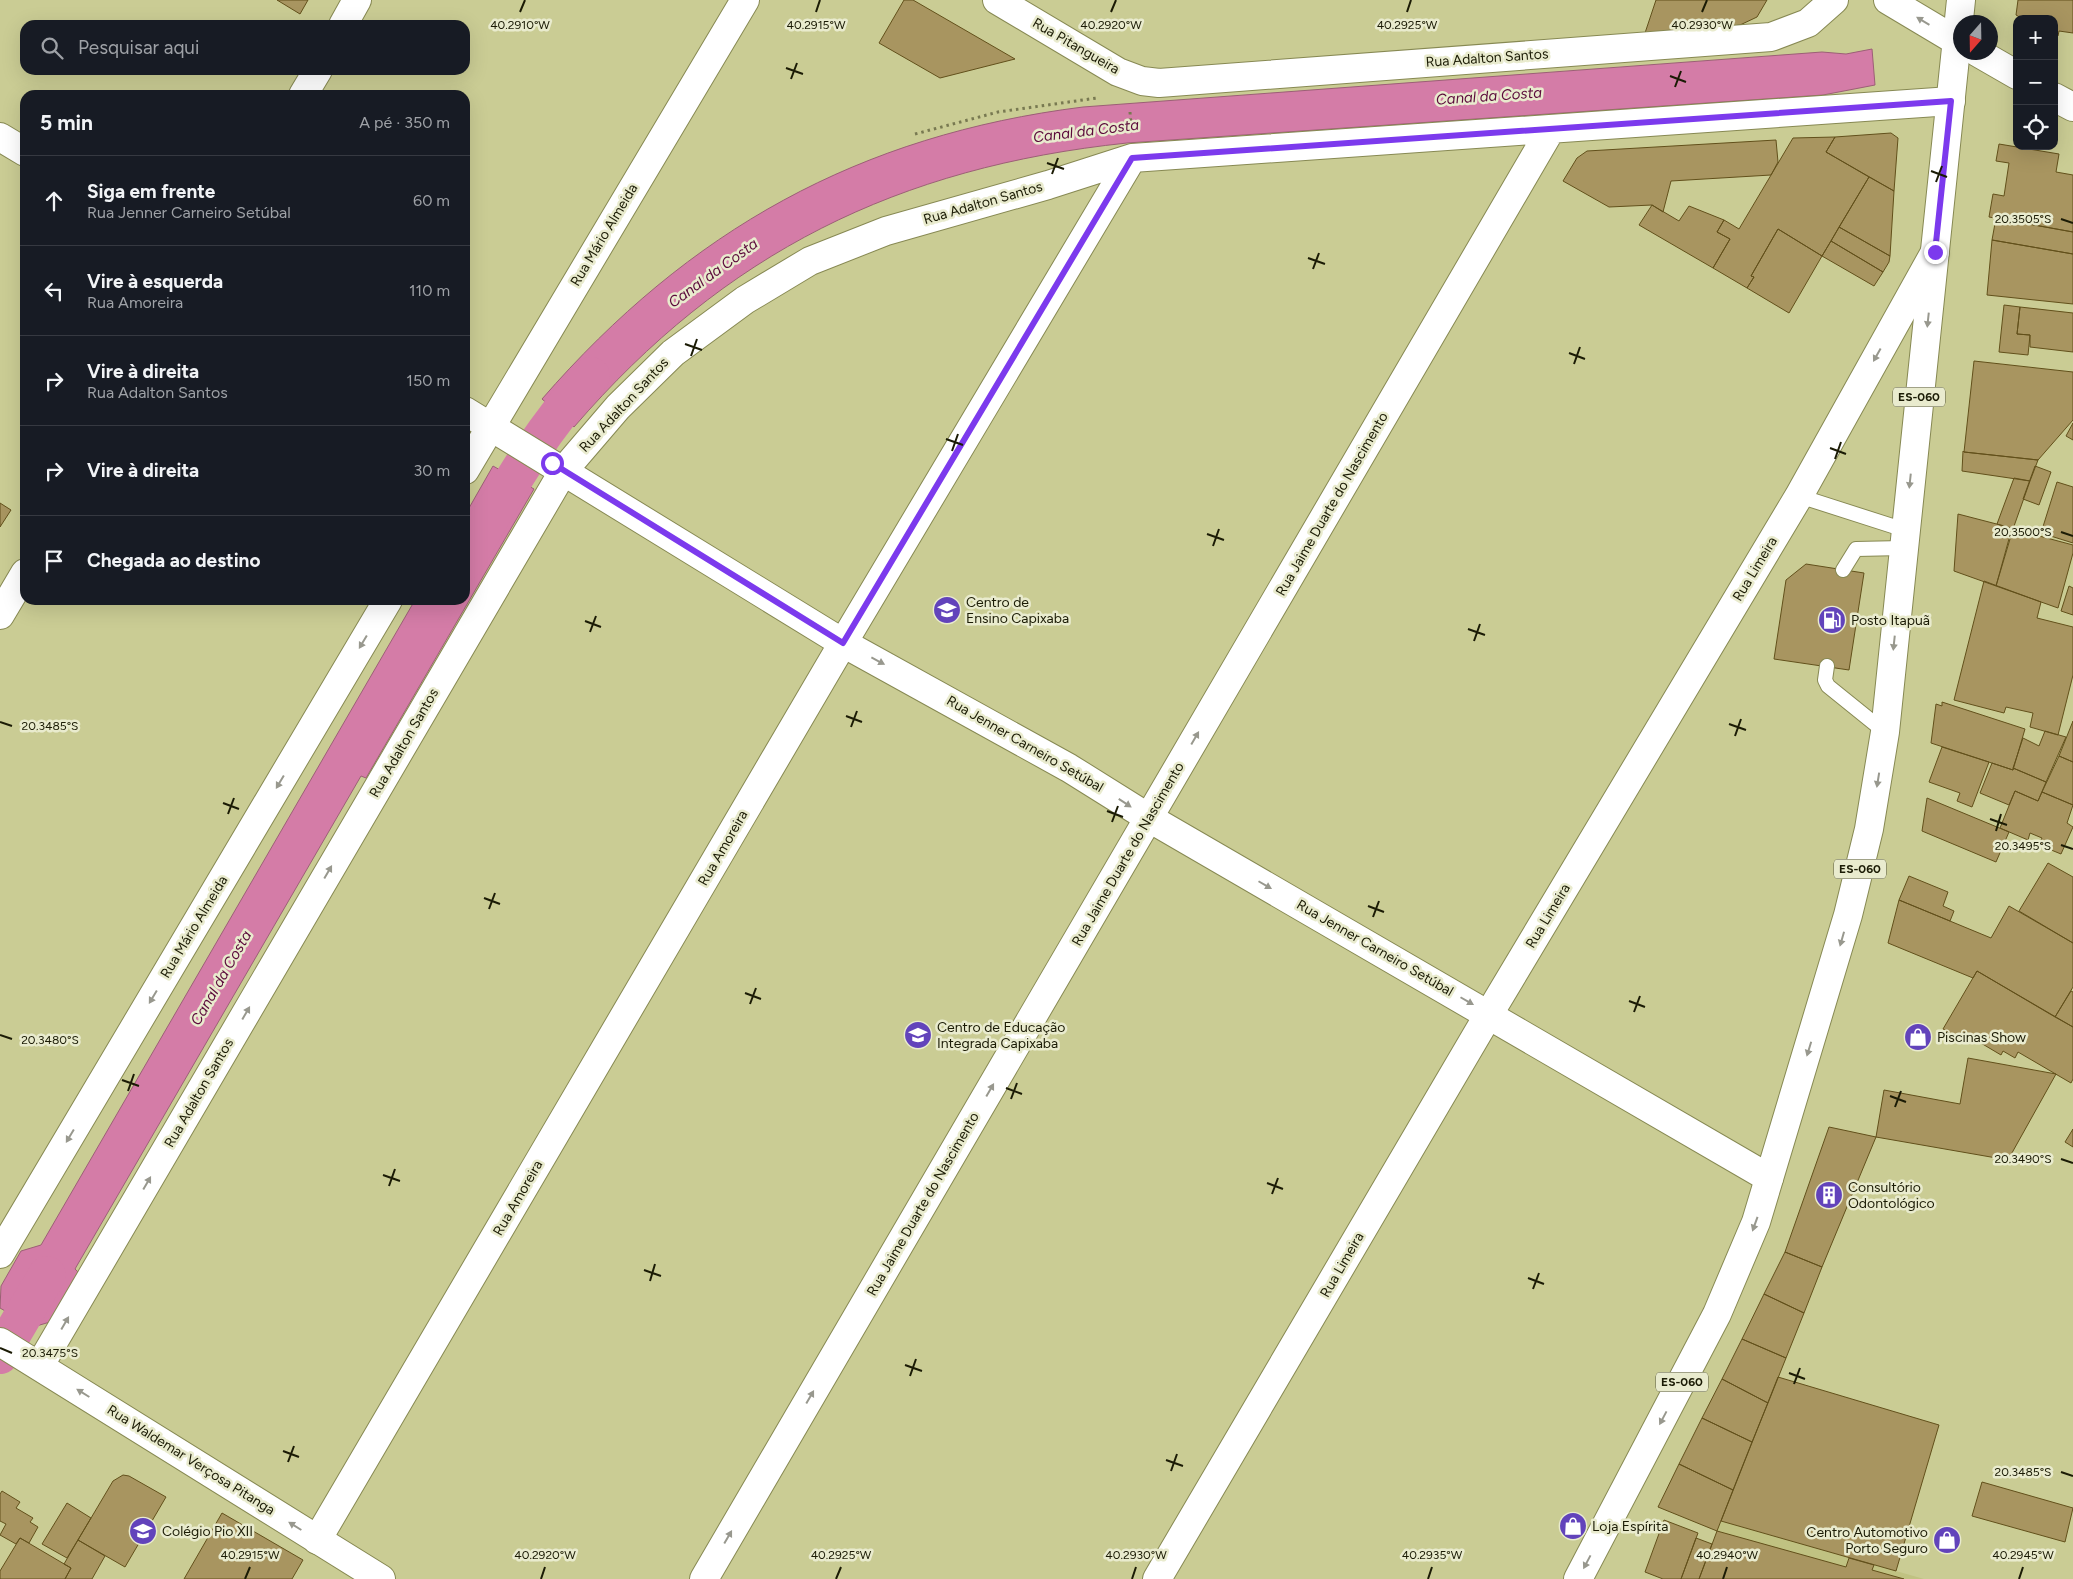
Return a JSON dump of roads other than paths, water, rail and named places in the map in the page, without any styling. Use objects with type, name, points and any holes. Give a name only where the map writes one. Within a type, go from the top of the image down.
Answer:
[{"type":"street","points":[[346,20],[357,0]]},
{"type":"street","name":"Rua Mário Almeida","points":[[470,464],[499,431],[745,0]]},
{"type":"street","name":"Rua Pitangueira","points":[[997,0],[1129,77]]},
{"type":"street","name":"Rua Adalton Santos","points":[[1129,77],[1151,82],[1170,83],[1772,37],[1808,23],[1834,0]]},
{"type":"street","points":[[1888,0],[1953,39]]},
{"type":"street","name":"ES-060","points":[[1961,0],[1962,15]]},
{"type":"street","name":"ES-060","points":[[1578,1579],[1718,1314],[1756,1222],[1851,906],[1873,811],[1885,732],[1951,101],[1961,60]]},
{"type":"street","points":[[1990,60],[2013,73]]},
{"type":"street","points":[[307,90],[315,75]]},
{"type":"street","points":[[2058,99],[2073,107]]},
{"type":"street","name":"Rua Adalton Santos","points":[[34,1362],[558,466],[673,353],[745,300],[810,261],[886,231],[1048,186],[1132,158],[1951,101]]},
{"type":"street","name":"Rua Jaime Duarte do Nascimento","points":[[704,1579],[1551,129]]},
{"type":"street","points":[[0,137],[20,149]]},
{"type":"street","name":"Rua Amoreira","points":[[317,1540],[843,643],[1132,158]]},
{"type":"street","name":"Rua Limeira","points":[[1157,1579],[1798,496],[1935,252]]},
{"type":"street","name":"Rua Jenner Carneiro Setúbal","points":[[470,414],[558,466],[843,643],[1069,768],[1149,818],[1490,1014],[1769,1178]]},
{"type":"street","points":[[0,615],[20,581]]},
{"type":"street","name":"Rua Mário Almeida","points":[[0,1254],[385,605]]},
{"type":"street","name":"Rua Waldemar Verçosa Pitanga","points":[[0,1342],[381,1579]]},
{"type":"lane","points":[[1798,496],[1904,539]]},
{"type":"lane","points":[[1843,570],[1856,549],[1904,539]]},
{"type":"lane","points":[[1826,666],[1825,680],[1828,686],[1885,732]]},
{"type":"water","points":[[1872,49],[1875,85],[1823,95],[1127,143],[1044,155],[965,173],[891,197],[821,228],[755,267],[692,312],[632,366],[574,427],[542,399],[598,339],[657,286],[719,240],[784,200],[852,167],[925,141],[1001,121],[1083,107],[1822,52],[1846,54]]},
{"type":"water","points":[[493,466],[534,489],[470,599],[470,506]]},
{"type":"water","points":[[412,605],[467,605],[366,778],[361,776],[75,1269],[79,1273],[50,1322],[33,1327],[0,1308],[1,1286],[21,1251],[41,1245]]},
{"type":"waterway","name":"Canal da Costa","points":[[470,553],[538,442],[572,397],[591,376]]},
{"type":"waterway","name":"Canal da Costa","points":[[0,1355],[47,1275]]},
{"type":"place","name":"Centro de Ensino Capixaba","points":[[947,610]]},
{"type":"place","name":"Posto Itapuã","points":[[1832,620]]},
{"type":"place","name":"Centro de Educação Integrada Capixaba","points":[[918,1035]]},
{"type":"place","name":"Piscinas Show","points":[[1918,1037]]},
{"type":"place","name":"Consultório Odontológico","points":[[1829,1195]]},
{"type":"place","name":"Loja Espírita","points":[[1573,1526]]},
{"type":"place","name":"Colégio Pio XII","points":[[143,1531]]},
{"type":"place","name":"Centro Automotivo Porto Seguro","points":[[1947,1540]]}]
